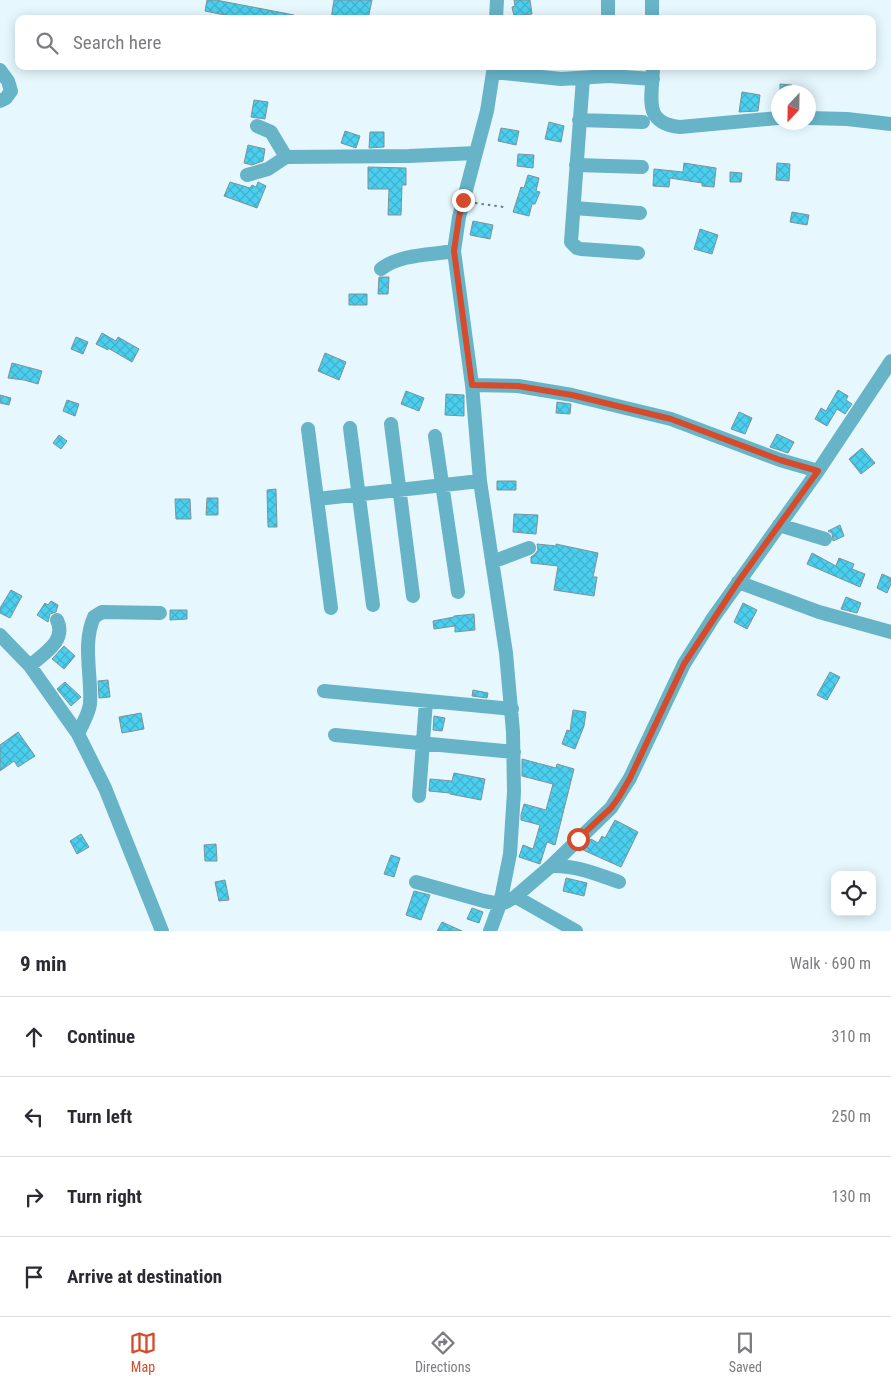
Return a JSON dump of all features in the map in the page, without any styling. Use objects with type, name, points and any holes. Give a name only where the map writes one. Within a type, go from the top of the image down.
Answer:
[{"type":"street","points":[[496,15],[497,0]]},
{"type":"street","points":[[608,0],[608,15]]},
{"type":"street","points":[[652,0],[652,15]]},
{"type":"street","points":[[0,70],[8,81],[11,91],[6,98],[0,101]]},
{"type":"street","points":[[490,931],[500,904],[510,854],[514,792],[512,709],[506,653],[480,481],[472,385],[454,251],[463,200],[488,111],[494,70]]},
{"type":"street","points":[[501,70],[561,79],[583,78],[609,71],[653,73],[652,110],[661,122],[680,128],[771,119]]},
{"type":"street","points":[[583,78],[571,242],[581,249],[638,253]]},
{"type":"street","points":[[816,118],[847,119],[891,124]]},
{"type":"street","points":[[579,120],[644,122]]},
{"type":"street","points":[[257,126],[271,132],[286,157]]},
{"type":"street","points":[[247,175],[268,169],[286,157],[409,156],[476,153]]},
{"type":"street","points":[[576,165],[642,167]]},
{"type":"street","points":[[574,208],[640,213]]},
{"type":"street","points":[[381,269],[387,264],[400,260],[454,251]]},
{"type":"street","points":[[416,882],[500,904],[516,896],[551,866],[611,808],[630,778],[684,664],[738,582],[818,471],[891,361]]},
{"type":"street","points":[[472,385],[518,386],[572,395],[662,417],[780,460],[818,471]]},
{"type":"street","points":[[391,424],[413,596]]},
{"type":"street","points":[[350,428],[373,605]]},
{"type":"street","points":[[308,429],[331,608]]},
{"type":"street","points":[[435,436],[458,592]]},
{"type":"street","points":[[317,499],[480,481]]},
{"type":"street","points":[[779,524],[825,539]]},
{"type":"street","points":[[492,562],[529,548]]},
{"type":"street","points":[[738,582],[819,612],[891,632]]},
{"type":"street","points":[[78,734],[89,711],[88,660],[94,618],[102,612],[160,613]]},
{"type":"street","points":[[30,666],[58,640],[61,632],[57,620]]},
{"type":"street","points":[[0,635],[30,666],[78,734],[105,788],[162,931]]},
{"type":"street","points":[[324,691],[512,709]]},
{"type":"street","points":[[419,796],[426,701]]},
{"type":"street","points":[[335,735],[514,752]]},
{"type":"street","points":[[551,866],[576,868],[619,882]]},
{"type":"street","points":[[516,896],[576,931]]},
{"type":"path","points":[[463,200],[485,206],[504,207]]},
{"type":"building","points":[[207,0],[216,0],[294,15],[225,15],[205,11]]},
{"type":"building","points":[[334,0],[372,0],[369,15],[332,15]]},
{"type":"building","points":[[514,0],[530,0],[532,14],[514,15],[512,7],[515,6]]},
{"type":"building","points":[[742,92],[760,95],[758,111],[739,112]]},
{"type":"building","points":[[254,100],[268,102],[265,119],[251,117]]},
{"type":"building","points":[[549,122],[564,126],[561,142],[545,139]]},
{"type":"building","points":[[501,128],[519,131],[516,145],[498,141]]},
{"type":"building","points":[[345,131],[360,136],[356,148],[341,143]]},
{"type":"building","points":[[370,132],[384,132],[384,147],[369,148]]},
{"type":"building","points":[[248,145],[265,149],[263,161],[252,165],[244,163]]},
{"type":"building","points":[[518,154],[534,155],[533,168],[517,166]]},
{"type":"building","points":[[684,163],[716,168],[714,187],[702,186],[702,183],[670,178],[669,187],[653,186],[654,169],[683,172]]},
{"type":"building","points":[[777,163],[790,164],[789,181],[776,180]]},
{"type":"building","points":[[368,167],[406,168],[406,185],[402,185],[401,215],[388,215],[389,189],[368,189]]},
{"type":"building","points":[[730,172],[742,173],[741,182],[730,182]]},
{"type":"building","points":[[528,175],[539,178],[536,191],[540,192],[535,204],[532,204],[529,216],[513,212],[521,187],[524,188]]},
{"type":"building","points":[[230,182],[250,188],[252,185],[256,187],[258,182],[266,186],[257,208],[224,196]]},
{"type":"building","points":[[792,212],[809,215],[807,225],[790,222]]},
{"type":"building","points":[[473,221],[493,225],[490,239],[470,235]]},
{"type":"building","points":[[700,229],[718,235],[712,254],[694,249]]},
{"type":"building","points":[[379,277],[389,277],[388,294],[378,294]]},
{"type":"building","points":[[349,294],[367,294],[367,305],[349,305]]},
{"type":"building","points":[[102,333],[116,341],[118,337],[139,349],[132,362],[108,348],[108,350],[96,344]]},
{"type":"building","points":[[76,337],[88,342],[83,354],[71,349]]},
{"type":"building","points":[[325,353],[346,362],[339,380],[318,371]]},
{"type":"building","points":[[12,363],[42,371],[38,384],[8,378]]},
{"type":"building","points":[[838,390],[848,396],[846,400],[852,404],[845,414],[837,409],[827,426],[815,419],[821,408],[826,411]]},
{"type":"building","points":[[406,391],[424,398],[419,411],[401,404]]},
{"type":"building","points":[[446,394],[464,395],[464,416],[445,415]]},
{"type":"building","points":[[0,395],[11,398],[9,405],[0,403]]},
{"type":"building","points":[[67,400],[79,404],[75,416],[63,411]]},
{"type":"building","points":[[557,402],[571,404],[570,414],[556,413]]},
{"type":"building","points":[[739,412],[752,418],[745,434],[731,429]]},
{"type":"building","points":[[777,434],[794,442],[788,453],[770,447]]},
{"type":"building","points":[[59,435],[67,441],[61,449],[53,443]]},
{"type":"building","points":[[862,448],[875,463],[861,474],[849,459]]},
{"type":"building","points":[[497,481],[516,481],[516,490],[497,490]]},
{"type":"building","points":[[276,489],[277,527],[268,527],[267,490]]},
{"type":"building","points":[[207,498],[218,498],[218,515],[206,515]]},
{"type":"building","points":[[175,499],[190,499],[191,519],[176,519]]},
{"type":"building","points":[[514,514],[538,515],[536,534],[513,532]]},
{"type":"building","points":[[840,525],[844,536],[833,541],[832,533],[828,531]]},
{"type":"building","points":[[537,544],[556,546],[556,544],[598,553],[593,577],[597,577],[594,596],[554,590],[558,566],[531,563],[531,557],[538,550]]},
{"type":"building","points":[[812,553],[836,566],[839,558],[854,564],[852,569],[865,574],[860,587],[807,564]]},
{"type":"building","points":[[882,574],[891,578],[891,584],[887,593],[877,588]]},
{"type":"building","points":[[11,590],[22,596],[10,618],[0,613],[0,608]]},
{"type":"building","points":[[846,597],[861,603],[857,613],[841,609]]},
{"type":"building","points":[[51,601],[58,605],[56,612],[50,614],[48,622],[37,615],[45,603],[48,605]]},
{"type":"building","points":[[743,603],[757,610],[747,629],[734,622]]},
{"type":"building","points":[[170,610],[187,610],[187,619],[170,620]]},
{"type":"building","points":[[474,614],[475,630],[455,632],[455,626],[434,629],[433,621]]},
{"type":"building","points":[[64,646],[75,656],[64,669],[52,659]]},
{"type":"building","points":[[830,672],[840,677],[827,700],[817,695]]},
{"type":"building","points":[[108,680],[110,697],[99,698],[98,681]]},
{"type":"building","points":[[65,682],[81,697],[71,706],[57,689]]},
{"type":"building","points":[[473,690],[488,693],[487,698],[472,696]]},
{"type":"building","points":[[573,710],[586,712],[584,726],[575,749],[562,744],[567,730],[570,731]]},
{"type":"building","points":[[141,713],[144,729],[122,733],[119,717]]},
{"type":"building","points":[[434,716],[445,718],[442,731],[433,730]]},
{"type":"building","points":[[18,732],[35,756],[18,767],[14,761],[0,771],[0,745]]},
{"type":"building","points":[[522,759],[556,768],[557,764],[574,769],[555,845],[547,842],[540,864],[519,857],[523,845],[533,849],[540,825],[521,820],[521,815],[524,804],[546,810],[553,784],[522,776]]},
{"type":"building","points":[[454,773],[485,779],[481,800],[450,793],[429,791],[430,779],[452,781]]},
{"type":"building","points":[[615,820],[638,832],[621,867],[583,850],[591,839],[598,843],[602,836],[605,838]]},
{"type":"building","points":[[81,834],[89,847],[77,854],[70,841]]},
{"type":"building","points":[[216,844],[217,861],[205,861],[204,845]]},
{"type":"building","points":[[391,855],[400,858],[394,877],[384,874]]},
{"type":"building","points":[[566,878],[587,883],[584,896],[563,891]]},
{"type":"building","points":[[225,880],[229,900],[219,901],[215,882]]},
{"type":"building","points":[[414,891],[430,895],[421,920],[406,915]]},
{"type":"building","points":[[472,908],[483,912],[479,923],[467,919]]},
{"type":"building","points":[[442,922],[462,931],[437,931]]},
{"type":"route","points":[[463,200],[454,251],[472,385],[518,386],[572,395],[671,419],[780,460],[818,471],[713,618],[684,664],[630,778],[619,797],[611,808],[578,839]]}]
